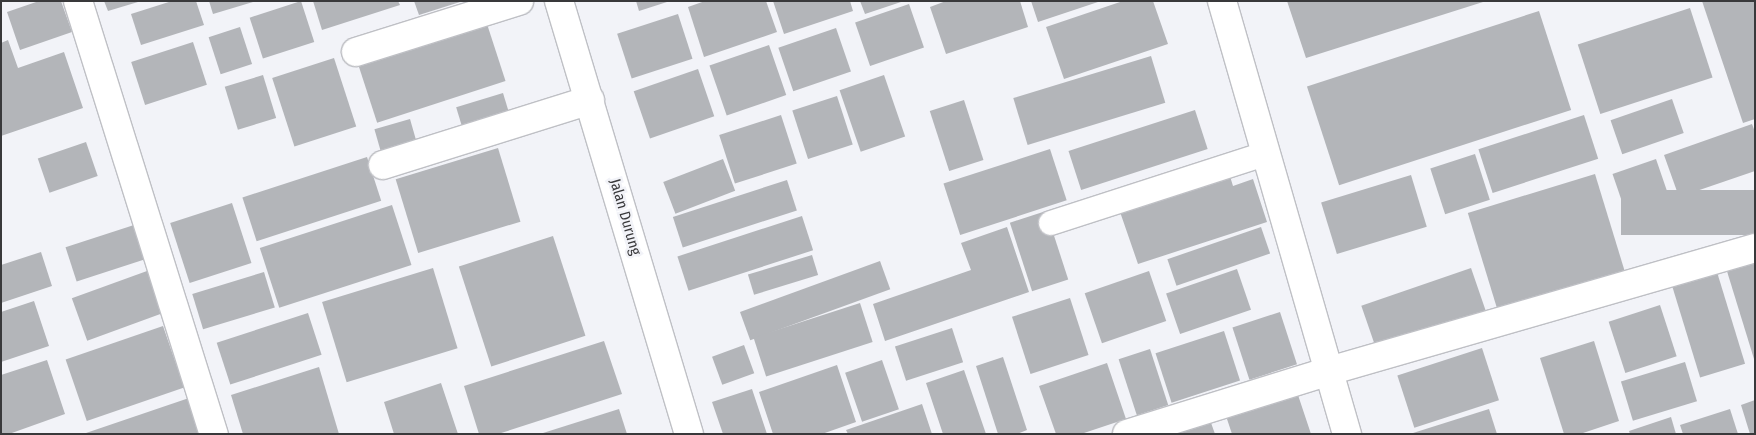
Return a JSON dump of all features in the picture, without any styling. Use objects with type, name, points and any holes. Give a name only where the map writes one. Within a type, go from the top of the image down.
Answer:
[{"type":"street","points":[[78,1],[214,434]]},
{"type":"street","points":[[356,52],[519,1]]},
{"type":"street","name":"Jalan Durung","points":[[559,1],[689,434]]},
{"type":"street","points":[[1222,1],[1347,434]]},
{"type":"street","points":[[383,164],[590,100]]},
{"type":"street","points":[[1127,434],[1329,370],[1755,248]]},
{"type":"lane","points":[[1051,223],[1266,154]]},
{"type":"building","points":[[39,1],[61,1],[72,32],[20,50],[7,12]]},
{"type":"building","points":[[104,1],[138,1],[138,2],[108,11]]},
{"type":"building","points":[[172,1],[196,1],[204,25],[141,45],[131,14]]},
{"type":"building","points":[[209,1],[253,1],[253,2],[213,14]]},
{"type":"building","points":[[301,1],[314,42],[263,59],[250,18]]},
{"type":"building","points":[[313,1],[398,1],[400,5],[322,30]]},
{"type":"building","points":[[414,1],[460,1],[460,2],[419,15]]},
{"type":"building","points":[[636,1],[667,1],[667,2],[639,11]]},
{"type":"building","points":[[705,1],[766,1],[777,32],[704,57],[688,7]]},
{"type":"building","points":[[773,1],[850,1],[853,11],[784,34]]},
{"type":"building","points":[[860,1],[901,1],[901,2],[865,14]]},
{"type":"building","points":[[946,1],[1020,1],[1028,27],[946,54],[930,7]]},
{"type":"building","points":[[1031,1],[1098,1],[1098,2],[1038,22]]},
{"type":"building","points":[[1123,1],[1153,1],[1168,44],[1064,79],[1046,27]]},
{"type":"building","points":[[1287,1],[1483,1],[1483,2],[1306,58]]},
{"type":"building","points":[[1702,1],[1755,1],[1755,119],[1743,123]]},
{"type":"building","points":[[909,4],[924,47],[870,66],[855,23]]},
{"type":"building","points":[[1690,8],[1713,77],[1600,114],[1578,44]]},
{"type":"building","points":[[1539,11],[1571,110],[1339,185],[1307,86]]},
{"type":"building","points":[[678,14],[693,59],[632,78],[617,34]]},
{"type":"building","points":[[487,24],[506,81],[377,123],[359,66]]},
{"type":"building","points":[[240,27],[252,64],[221,74],[209,37]]},
{"type":"building","points":[[836,28],[851,71],[793,91],[778,48]]},
{"type":"building","points":[[8,40],[18,68],[64,52],[83,108],[1,136],[1,43]]},
{"type":"building","points":[[193,42],[207,85],[145,105],[131,62]]},
{"type":"building","points":[[769,45],[786,95],[727,116],[709,66]]},
{"type":"building","points":[[1151,56],[1165,103],[1028,145],[1013,98]]},
{"type":"building","points":[[334,58],[356,126],[294,147],[272,78]]},
{"type":"building","points":[[698,69],[714,116],[650,138],[634,91]]},
{"type":"building","points":[[263,75],[276,118],[238,130],[225,87]]},
{"type":"building","points":[[884,75],[905,136],[861,152],[840,90]]},
{"type":"building","points":[[503,93],[510,116],[463,130],[456,107]]},
{"type":"building","points":[[837,96],[853,145],[808,159],[792,111]]},
{"type":"building","points":[[1672,99],[1684,133],[1622,154],[1611,120]]},
{"type":"building","points":[[964,100],[983,160],[949,171],[930,111]]},
{"type":"building","points":[[1195,110],[1208,149],[1081,190],[1069,151]]},
{"type":"building","points":[[781,115],[797,164],[735,184],[719,135]]},
{"type":"building","points":[[1584,115],[1598,159],[1493,193],[1478,149]]},
{"type":"building","points":[[410,119],[419,151],[384,161],[374,129]]},
{"type":"building","points":[[1752,124],[1755,132],[1755,171],[1679,197],[1664,155]]},
{"type":"building","points":[[86,142],[98,176],[49,193],[38,159]]},
{"type":"building","points":[[498,148],[521,222],[418,253],[396,179]]},
{"type":"building","points":[[1050,149],[1067,200],[960,235],[943,184]]},
{"type":"building","points":[[1475,154],[1490,200],[1445,214],[1430,169]]},
{"type":"building","points":[[367,157],[381,201],[257,241],[242,197]]},
{"type":"building","points":[[723,159],[735,191],[675,214],[663,182]]},
{"type":"building","points":[[1656,159],[1670,200],[1627,215],[1613,174]]},
{"type":"building","points":[[1229,173],[1233,186],[1253,179],[1267,222],[1138,264],[1119,209]]},
{"type":"building","points":[[1595,174],[1625,273],[1498,312],[1468,213]]},
{"type":"building","points":[[1411,175],[1427,227],[1337,254],[1321,202]]},
{"type":"building","points":[[787,180],[797,210],[683,248],[673,217]]},
{"type":"building","points":[[1621,190],[1755,190],[1755,235],[1621,235]]},
{"type":"building","points":[[232,203],[251,263],[190,283],[170,223]]},
{"type":"building","points":[[392,205],[411,265],[279,308],[260,248]]},
{"type":"building","points":[[1046,211],[1068,279],[1032,291],[1010,223]]},
{"type":"building","points":[[802,216],[813,250],[689,291],[677,256]]},
{"type":"building","points":[[134,225],[145,259],[77,281],[66,247]]},
{"type":"building","points":[[1007,227],[1029,292],[885,341],[873,304],[971,270],[961,243]]},
{"type":"building","points":[[1261,227],[1270,253],[1177,286],[1167,259]]},
{"type":"building","points":[[553,236],[585,336],[491,366],[459,267]]},
{"type":"building","points":[[41,252],[52,286],[1,303],[1,265]]},
{"type":"building","points":[[812,255],[818,275],[754,295],[748,275]]},
{"type":"building","points":[[1755,259],[1755,359],[1754,359],[1726,268]]},
{"type":"building","points":[[880,261],[890,289],[750,340],[740,312]]},
{"type":"building","points":[[433,268],[458,348],[347,382],[322,302]]},
{"type":"building","points":[[1471,268],[1486,311],[1376,349],[1361,306]]},
{"type":"building","points":[[1237,269],[1251,310],[1180,334],[1166,293]]},
{"type":"building","points":[[147,271],[162,313],[87,341],[72,298]]},
{"type":"building","points":[[1149,271],[1166,321],[1102,343],[1085,293]]},
{"type":"building","points":[[264,272],[275,307],[203,329],[192,294]]},
{"type":"building","points":[[1717,272],[1745,364],[1700,378],[1672,286]]},
{"type":"building","points":[[1070,298],[1089,355],[1031,374],[1012,317]]},
{"type":"building","points":[[34,301],[49,346],[1,362],[1,312]]},
{"type":"building","points":[[860,303],[873,342],[766,377],[753,338]]},
{"type":"building","points":[[1660,305],[1677,356],[1625,373],[1609,322]]},
{"type":"building","points":[[1280,312],[1297,364],[1249,380],[1232,327]]},
{"type":"building","points":[[308,313],[322,355],[230,385],[217,343]]},
{"type":"building","points":[[163,326],[184,387],[87,421],[66,360]]},
{"type":"building","points":[[952,328],[963,362],[906,381],[895,347]]},
{"type":"building","points":[[1224,331],[1240,380],[1172,403],[1156,353]]},
{"type":"building","points":[[604,341],[622,394],[498,434],[479,434],[464,386]]},
{"type":"building","points":[[1594,341],[1619,421],[1580,434],[1564,434],[1540,358]]},
{"type":"building","points":[[744,345],[754,373],[722,385],[712,357]]},
{"type":"building","points":[[1482,348],[1499,400],[1414,428],[1397,376]]},
{"type":"building","points":[[1150,349],[1168,405],[1137,415],[1119,359]]},
{"type":"building","points":[[1003,357],[1027,430],[1017,434],[998,434],[976,366]]},
{"type":"building","points":[[47,360],[65,414],[9,434],[1,434],[1,375]]},
{"type":"building","points":[[882,360],[899,409],[862,422],[845,373]]},
{"type":"building","points":[[1685,362],[1697,401],[1633,421],[1621,382]]},
{"type":"building","points":[[1107,363],[1126,419],[1081,434],[1056,434],[1039,386]]},
{"type":"building","points":[[837,365],[856,422],[822,434],[773,434],[759,392]]},
{"type":"building","points":[[319,367],[339,434],[243,434],[231,395]]},
{"type":"building","points":[[964,370],[986,434],[943,434],[926,383]]},
{"type":"building","points":[[441,383],[458,434],[394,434],[384,402]]},
{"type":"building","points":[[752,389],[767,434],[723,434],[712,402]]},
{"type":"building","points":[[1296,389],[1311,434],[1232,434],[1225,413]]},
{"type":"building","points":[[189,398],[201,434],[86,434],[86,433]]},
{"type":"building","points":[[1755,400],[1755,434],[1750,434],[1741,405]]},
{"type":"building","points":[[922,404],[932,434],[848,434],[846,430]]},
{"type":"building","points":[[619,409],[627,434],[543,434],[543,433]]},
{"type":"building","points":[[1489,409],[1497,434],[1413,434],[1413,433]]},
{"type":"building","points":[[1730,409],[1738,434],[1683,434],[1680,425]]},
{"type":"building","points":[[1671,417],[1676,434],[1630,434],[1629,431]]},
{"type":"building","points":[[1210,420],[1215,434],[1172,434]]}]
